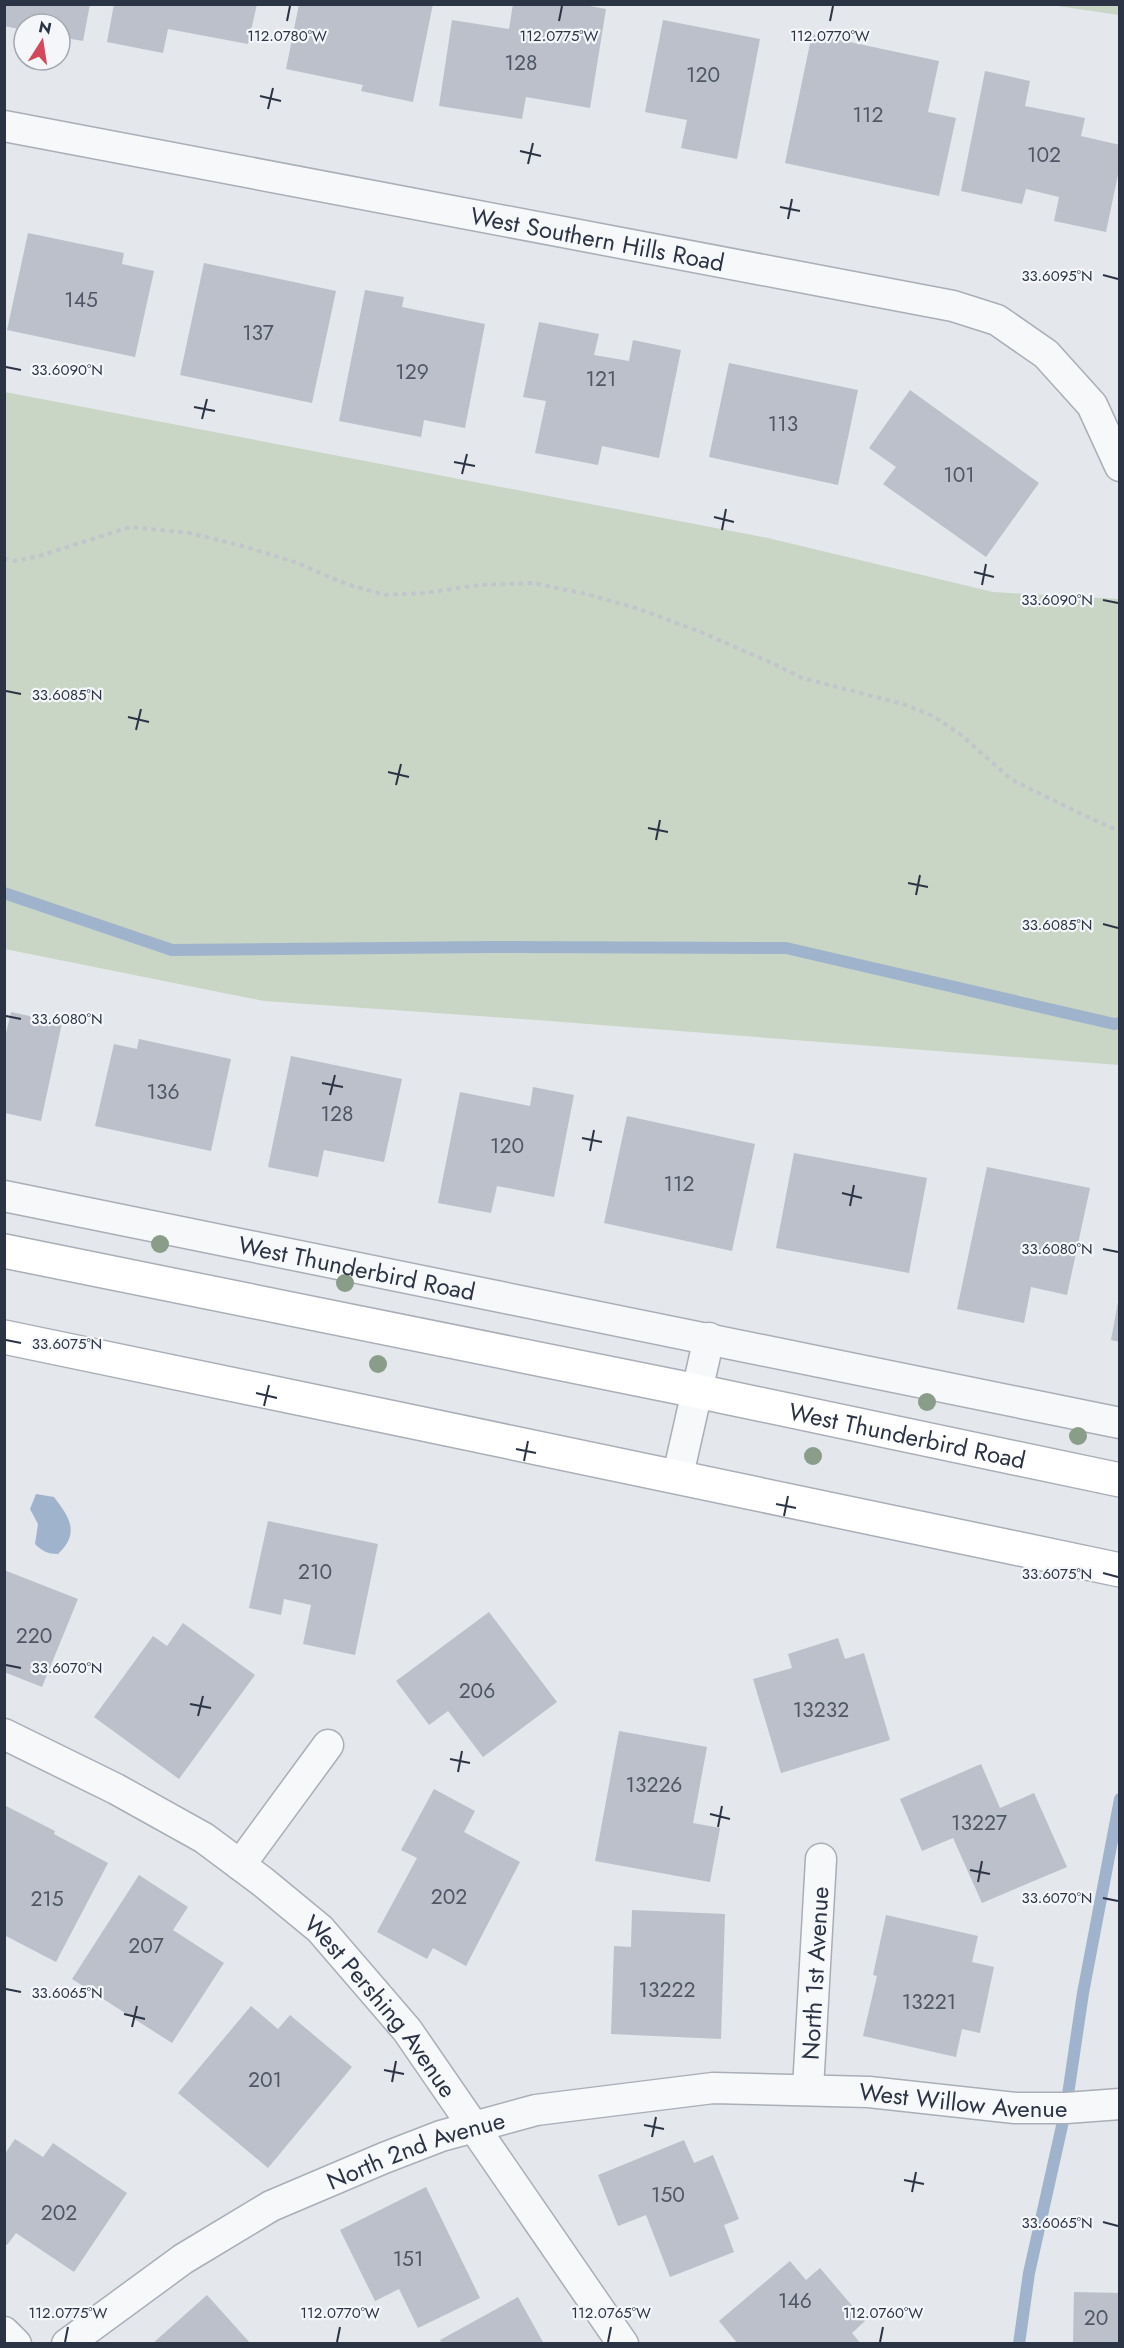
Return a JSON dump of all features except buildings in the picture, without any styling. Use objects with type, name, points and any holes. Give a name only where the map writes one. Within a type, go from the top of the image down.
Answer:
[{"type":"main road","name":"West Thunderbird Road","points":[[4,1251],[698,1391],[1119,1480]]},
{"type":"main road","points":[[4,1337],[448,1430],[678,1475],[1119,1570]]},
{"type":"street","name":"West Southern Hills Road","points":[[4,126],[953,306],[997,320],[1046,354],[1092,405],[1119,466]]},
{"type":"street","name":"West Thunderbird Road","points":[[4,1196],[1119,1423]]},
{"type":"street","points":[[678,1475],[709,1338]]},
{"type":"street","name":"West Pershing Avenue","points":[[4,1734],[116,1789],[204,1838],[320,1929],[407,2030],[623,2343]]},
{"type":"street","points":[[240,1865],[328,1745]]},
{"type":"street","name":"North 1st Avenue","points":[[808,2089],[821,1859]]},
{"type":"street","name":"North 2nd Avenue","points":[[67,2343],[183,2259],[271,2206],[384,2158],[473,2126],[536,2110],[659,2093],[713,2088],[808,2089]]},
{"type":"street","name":"West Willow Avenue","points":[[808,2089],[869,2092],[1015,2108],[1066,2108],[1119,2104]]},
{"type":"street","points":[[4,2332],[16,2343]]},
{"type":"path","points":[[4,558],[14,561],[39,555],[130,527],[189,533],[243,546],[295,562],[346,584],[386,595],[424,593],[479,585],[532,583],[585,594],[639,609],[688,627],[802,678],[903,704],[933,716],[960,734],[1012,780],[1119,831]]},
{"type":"green space","points":[[1051,5],[1119,5],[1119,15]]},
{"type":"green space","points":[[5,392],[768,538],[993,592],[1119,599],[1119,1065],[264,1001],[5,949]]},
{"type":"water","points":[[36,1494],[54,1497],[68,1519],[71,1532],[69,1539],[58,1554],[45,1552],[35,1544],[38,1524],[30,1509]]},
{"type":"waterway","points":[[4,893],[172,950],[493,947],[786,948],[1114,1024],[1120,1023]]},
{"type":"waterway","points":[[1019,2344],[1029,2273],[1066,2108],[1083,1993],[1120,1799]]}]
